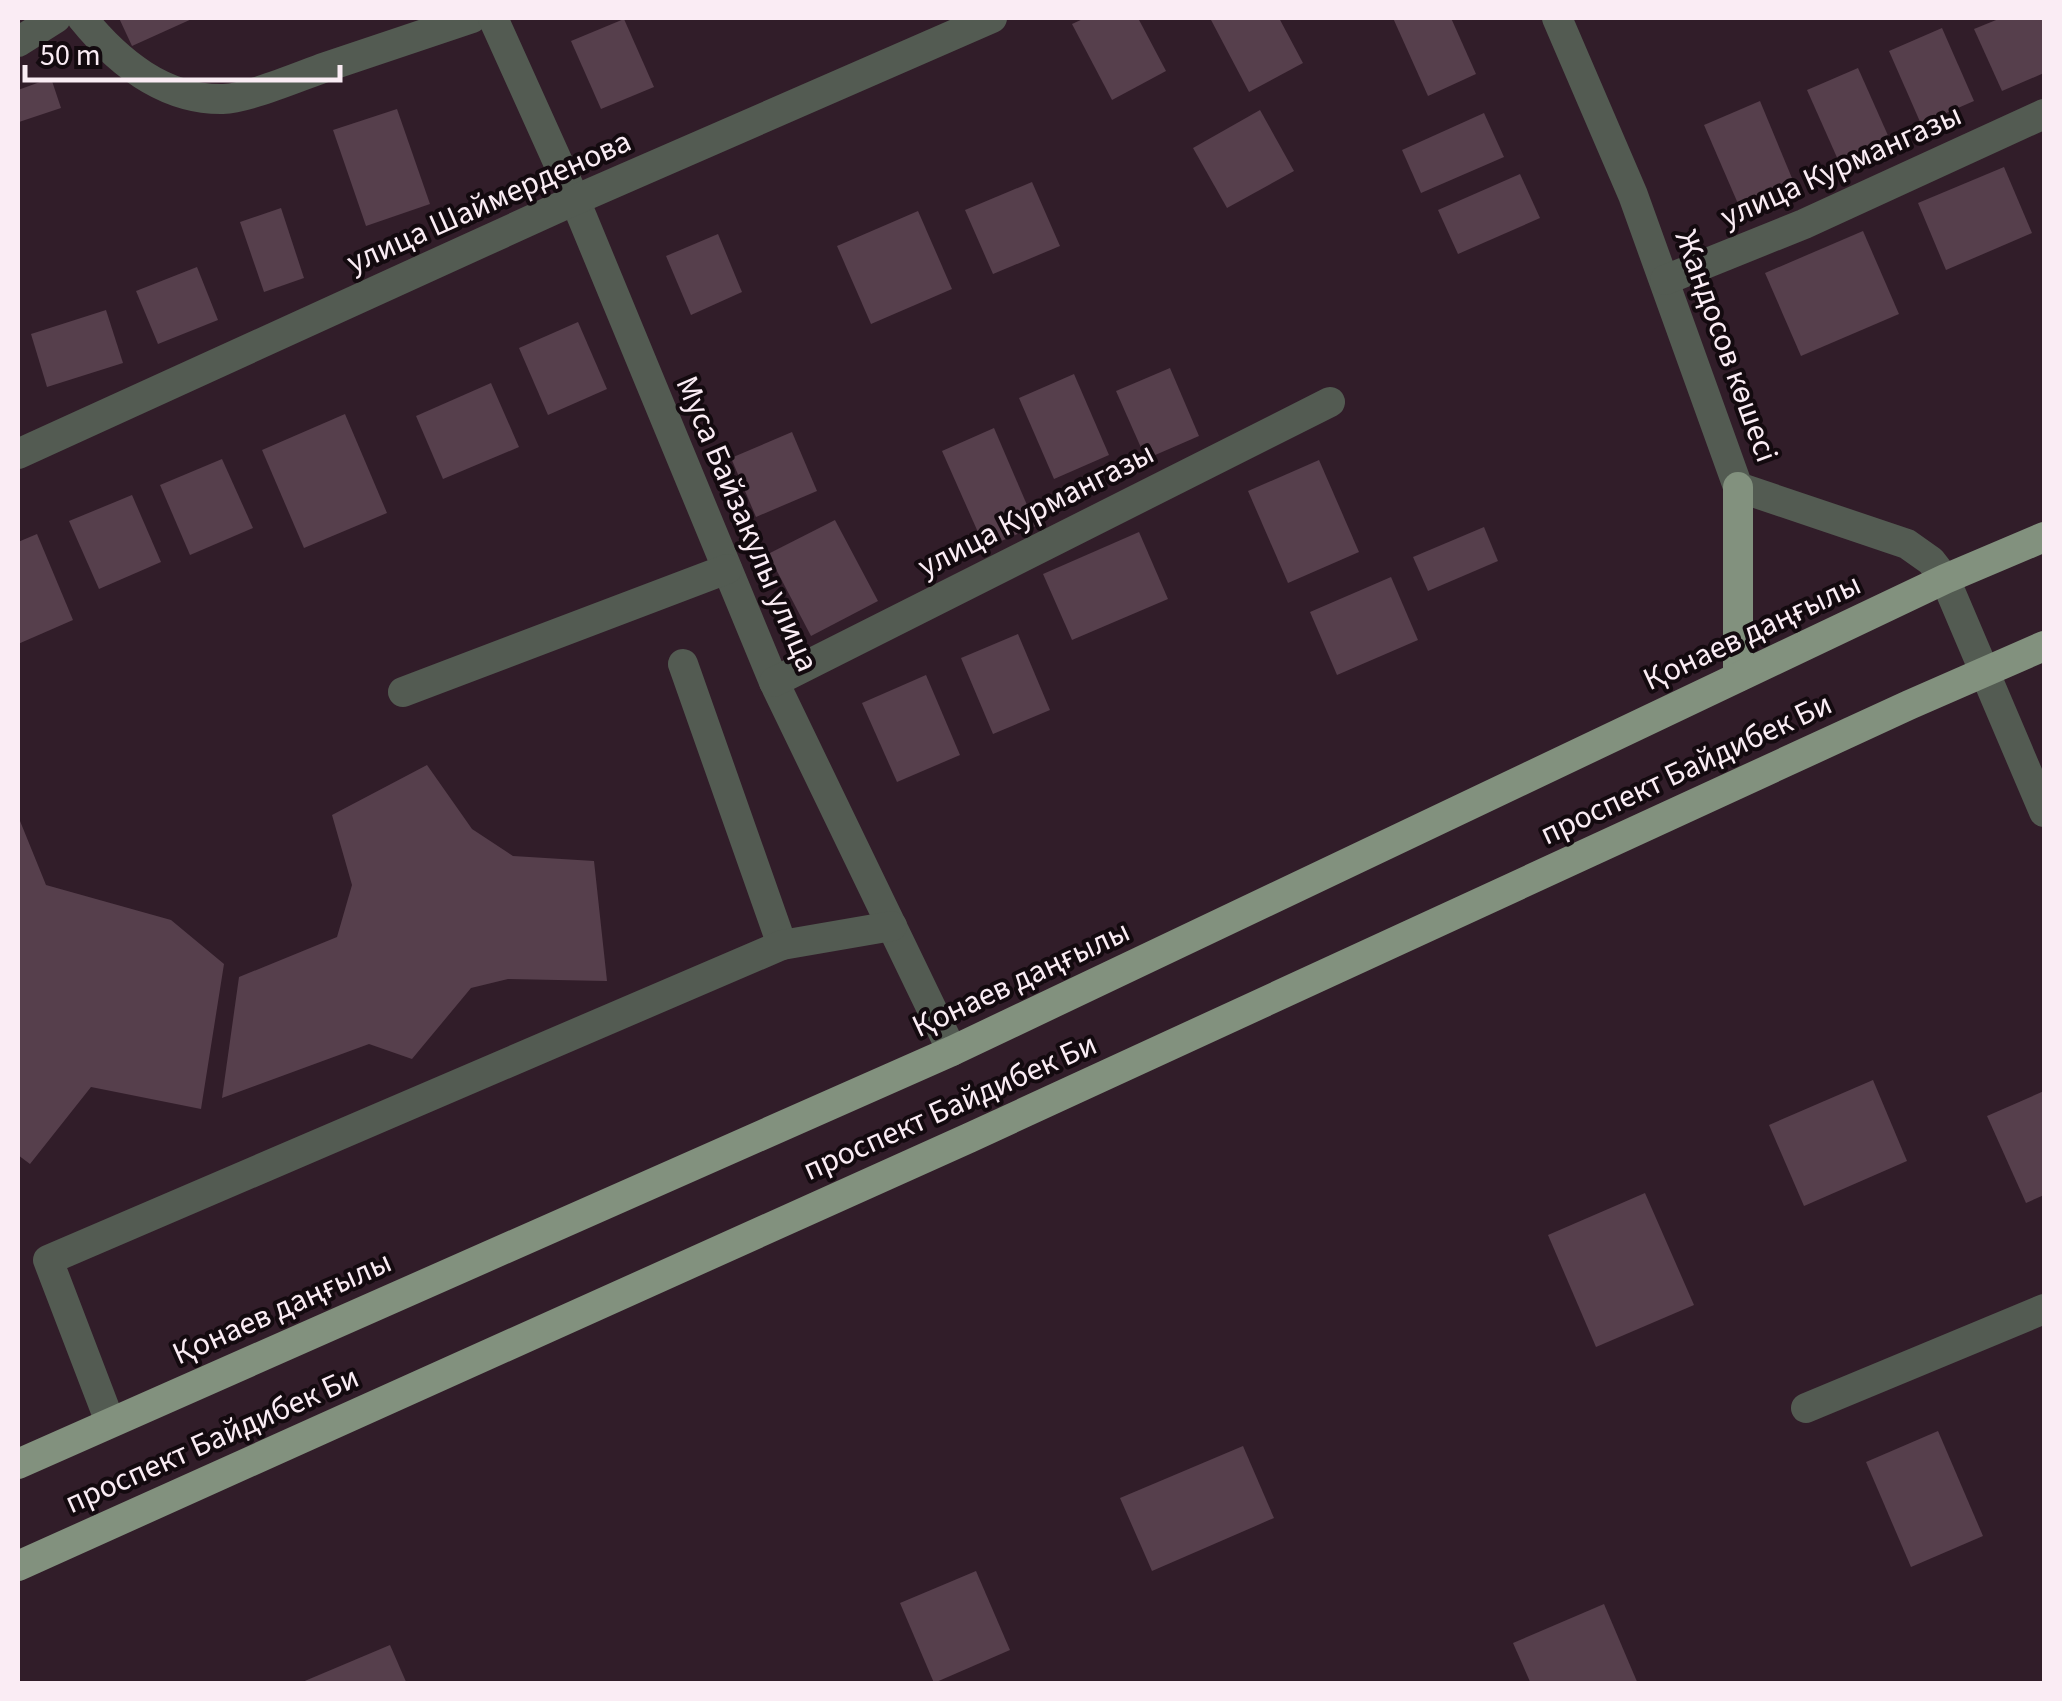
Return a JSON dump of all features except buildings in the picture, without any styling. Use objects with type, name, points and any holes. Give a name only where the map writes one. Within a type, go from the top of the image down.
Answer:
[{"type":"main road","points":[[1738,487],[1738,678]]},
{"type":"main road","name":"Қонаев даңғылы","points":[[18,1464],[952,1051],[1945,579],[2044,537]]},
{"type":"main road","points":[[1984,672],[2044,646]]},
{"type":"main road","name":"проспект Байдибек Би","points":[[18,1566],[969,1138],[1984,672]]},
{"type":"street","points":[[18,42],[56,18]]},
{"type":"street","points":[[82,18],[104,45],[136,72],[183,94],[225,99],[472,18]]},
{"type":"street","name":"Муса Байзакулы улица","points":[[493,18],[575,200],[774,682],[952,1051]]},
{"type":"street","name":"улица Шаймерденова","points":[[18,454],[575,200],[992,18]]},
{"type":"street","name":"Жандосов көшесі","points":[[1557,18],[1632,194],[1738,487],[1908,544],[1931,561],[1945,579]]},
{"type":"street","name":"улица Курмангазы","points":[[1665,280],[1804,224],[2044,114]]},
{"type":"street","name":"улица Курмангазы","points":[[774,682],[1330,402]]},
{"type":"street","points":[[403,692],[726,569]]},
{"type":"street","points":[[1945,579],[2044,812]]},
{"type":"street","points":[[683,664],[782,945]]},
{"type":"street","points":[[110,1422],[48,1260],[782,945],[892,926]]},
{"type":"street","points":[[1806,1408],[2044,1309]]}]
